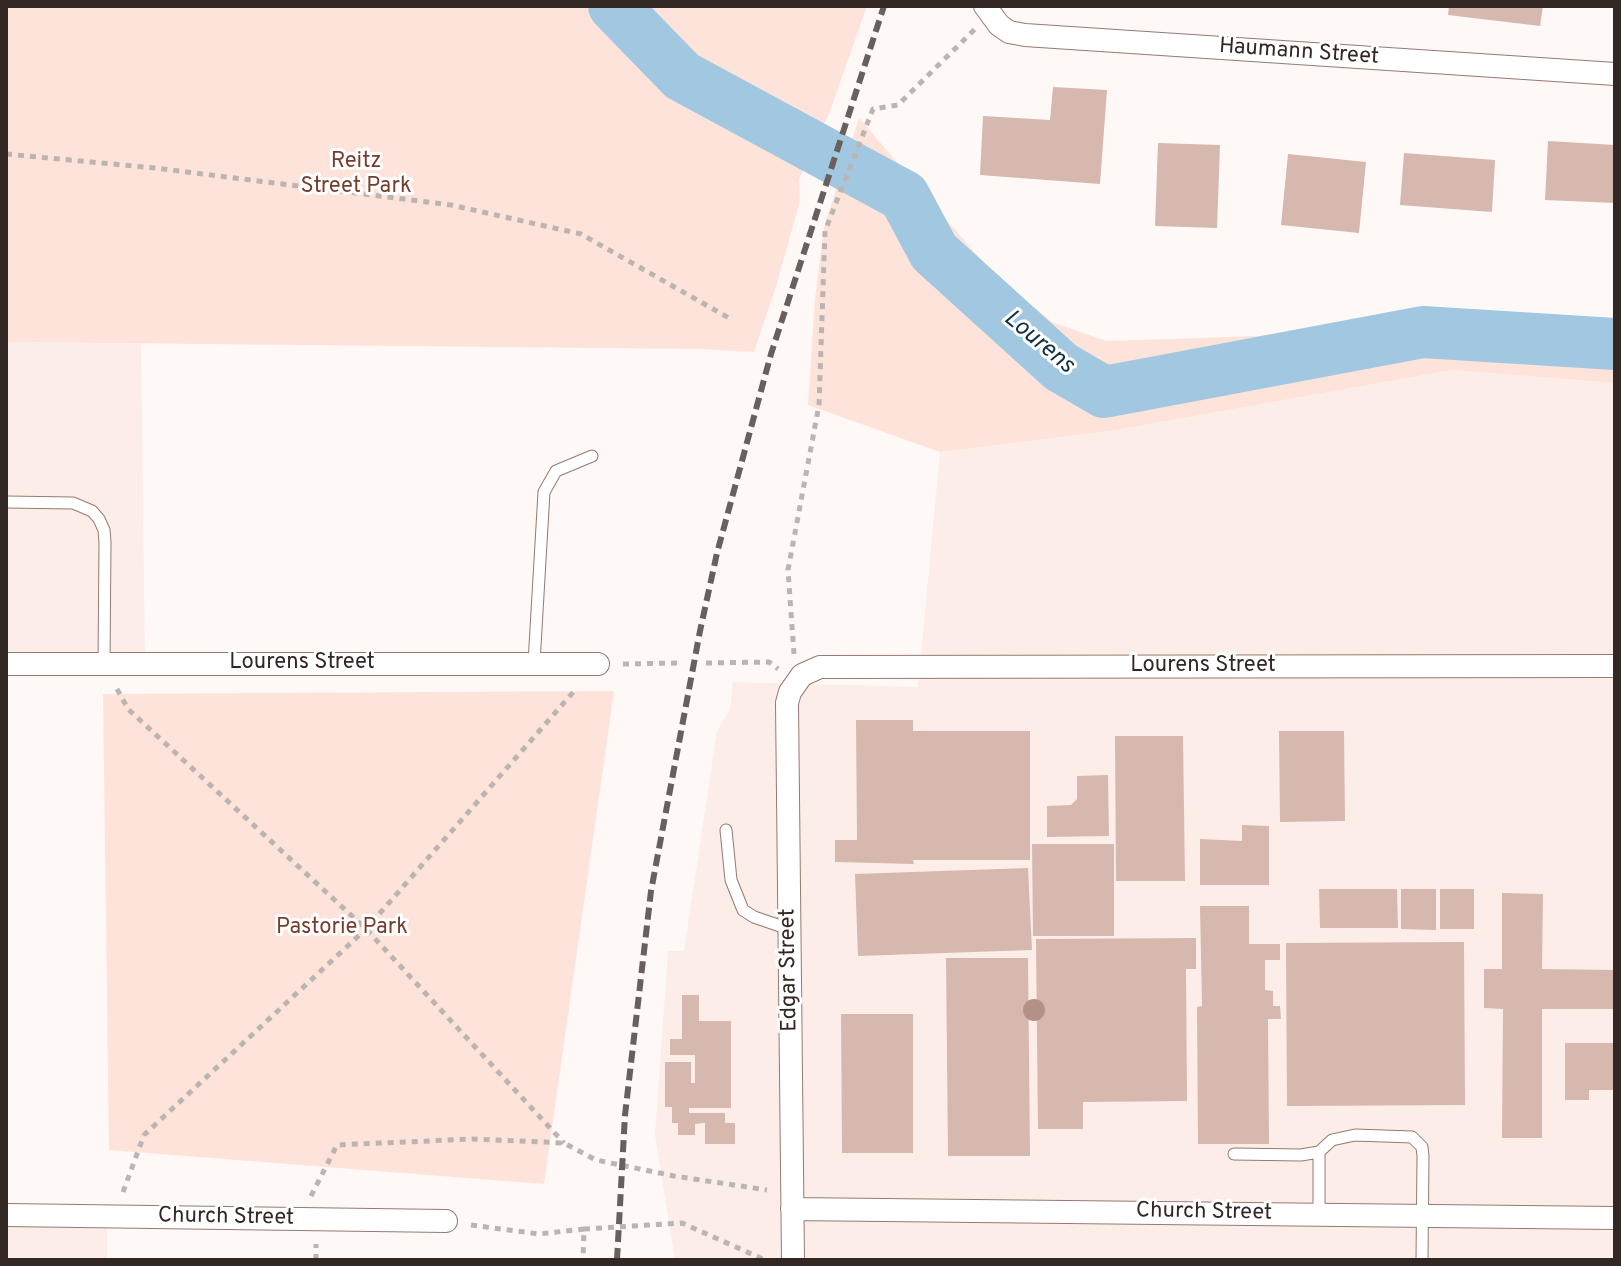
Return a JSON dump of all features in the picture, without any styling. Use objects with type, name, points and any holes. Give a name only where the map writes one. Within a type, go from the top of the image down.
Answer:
[{"type":"street","name":"Haumann Street","points":[[987,10],[1009,32],[1025,35],[1615,74]]},
{"type":"street","name":"Lourens Street","points":[[6,664],[598,664]]},
{"type":"street","name":"Lourens Street","points":[[795,683],[820,667],[1615,666]]},
{"type":"street","name":"Edgar Street","points":[[793,1260],[787,703],[795,683]]},
{"type":"street","name":"Church Street","points":[[792,1201],[1615,1218]]},
{"type":"street","name":"Church Street","points":[[6,1215],[446,1221]]},
{"type":"lane","points":[[534,663],[544,492],[556,471],[592,456]]},
{"type":"lane","points":[[6,502],[73,503],[92,511],[99,519],[105,542],[104,664]]},
{"type":"lane","points":[[726,830],[731,880],[743,910],[789,929]]},
{"type":"lane","points":[[1234,1154],[1301,1155],[1319,1152],[1332,1140],[1343,1136],[1412,1137],[1422,1147],[1423,1156],[1422,1260]]},
{"type":"lane","points":[[1319,1152],[1319,1214]]},
{"type":"path","points":[[795,683],[788,570],[819,405],[825,231],[873,109],[898,105],[987,10]]},
{"type":"path","points":[[6,154],[155,168],[451,205],[581,234],[729,318]]},
{"type":"path","points":[[706,663],[769,662],[795,683]]},
{"type":"path","points":[[651,664],[678,663]]},
{"type":"path","points":[[104,664],[128,709],[366,929],[564,1143],[596,1160],[792,1201]]},
{"type":"path","points":[[114,1216],[144,1135],[366,929],[598,664]]},
{"type":"path","points":[[299,1219],[337,1145],[472,1139],[564,1143]]},
{"type":"path","points":[[446,1221],[539,1234],[682,1223],[765,1260]]},
{"type":"path","points":[[583,1260],[584,1229]]},
{"type":"shaded area","points":[[6,342],[141,344],[145,663],[6,664]]},
{"type":"shaded area","points":[[1452,370],[1615,383],[1615,1260],[675,1260],[655,1135],[668,951],[684,951],[717,731],[730,710],[733,682],[918,687],[940,452],[1116,430]]},
{"type":"shaded area","points":[[6,1215],[107,1217],[107,1260],[6,1260]]},
{"type":"green space","name":"Reitz Street Park","points":[[6,6],[867,6],[830,111],[799,179],[800,201],[754,352],[6,342]]},
{"type":"green space","points":[[859,118],[994,275],[1052,322],[1106,341],[1260,336],[1383,317],[1448,315],[1615,329],[1615,383],[1452,370],[1116,430],[940,452],[808,405],[815,299],[824,227]]},
{"type":"green space","name":"Pastorie Park","points":[[614,691],[544,1184],[109,1150],[103,694]]},
{"type":"building","points":[[1449,6],[1543,6],[1540,26],[1448,15]]},
{"type":"building","points":[[1053,87],[1107,90],[1100,184],[980,175],[983,116],[1050,120]]},
{"type":"building","points":[[1548,141],[1615,145],[1615,203],[1545,200]]},
{"type":"building","points":[[1158,143],[1220,145],[1217,228],[1155,226]]},
{"type":"building","points":[[1404,153],[1495,160],[1492,212],[1400,205]]},
{"type":"building","points":[[1288,154],[1366,162],[1359,233],[1281,225]]},
{"type":"building","points":[[856,720],[913,720],[913,731],[1030,731],[1030,860],[913,860],[914,864],[835,862],[835,840],[857,840]]},
{"type":"building","points":[[1279,731],[1344,731],[1345,821],[1280,822]]},
{"type":"building","points":[[1115,736],[1183,736],[1185,881],[1116,881]]},
{"type":"building","points":[[1108,775],[1109,836],[1047,837],[1047,806],[1071,805],[1077,799],[1077,776]]},
{"type":"building","points":[[1242,825],[1269,826],[1269,885],[1200,885],[1200,839],[1242,841]]},
{"type":"building","points":[[1032,844],[1114,844],[1114,936],[1033,936]]},
{"type":"building","points":[[1028,868],[1032,950],[858,956],[855,874]]},
{"type":"building","points":[[1319,889],[1397,889],[1398,928],[1320,928]]},
{"type":"building","points":[[1401,889],[1436,889],[1436,930],[1401,929]]},
{"type":"building","points":[[1440,889],[1474,889],[1474,929],[1440,929]]},
{"type":"building","points":[[1502,893],[1543,894],[1542,969],[1615,970],[1615,1009],[1542,1009],[1542,1138],[1502,1138],[1503,1009],[1484,1008],[1484,969],[1502,969]]},
{"type":"building","points":[[1200,906],[1249,906],[1249,944],[1280,944],[1280,960],[1265,960],[1265,990],[1273,991],[1273,1006],[1280,1006],[1281,1019],[1268,1019],[1269,1144],[1198,1144],[1197,1007],[1202,1006]]},
{"type":"building","points":[[1196,938],[1196,969],[1186,969],[1187,1101],[1083,1102],[1083,1129],[1038,1129],[1036,939]]},
{"type":"building","points":[[1464,942],[1465,1105],[1287,1106],[1286,943]]},
{"type":"building","points":[[946,958],[1028,958],[1030,1156],[948,1156]]},
{"type":"building","points":[[682,995],[699,995],[699,1021],[731,1021],[731,1108],[689,1108],[689,1113],[725,1113],[725,1123],[735,1123],[735,1144],[705,1144],[705,1123],[695,1124],[695,1135],[678,1135],[678,1123],[672,1123],[672,1107],[665,1107],[665,1062],[691,1062],[691,1083],[695,1083],[695,1055],[670,1055],[670,1039],[682,1039]]},
{"type":"building","points":[[841,1014],[913,1014],[913,1153],[842,1153]]},
{"type":"building","points":[[1565,1043],[1615,1043],[1615,1090],[1589,1090],[1589,1100],[1565,1100]]},
{"type":"waterway","name":"Lourens","points":[[614,6],[682,76],[904,196],[934,252],[1061,367],[1104,392],[1423,332],[1615,344]]},
{"type":"railway","points":[[617,1260],[625,1115],[651,891],[700,631],[717,553],[771,354],[884,6]]}]
